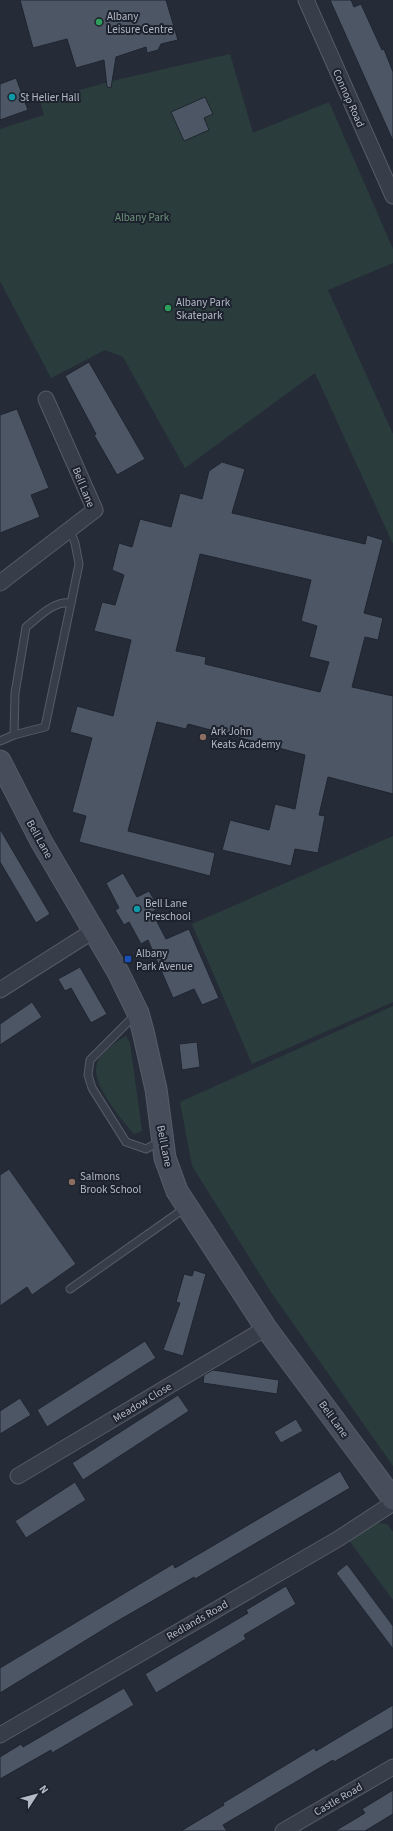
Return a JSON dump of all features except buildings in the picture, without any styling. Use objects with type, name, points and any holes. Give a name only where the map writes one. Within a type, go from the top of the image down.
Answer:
[{"type":"street","name":"Connop Road","points":[[306,0],[393,196]]},
{"type":"street","name":"Bell Lane","points":[[0,583],[95,510],[46,399]]},
{"type":"street","name":"Bell Lane","points":[[0,761],[40,841],[130,994],[138,1012],[144,1031],[156,1089],[165,1158],[173,1184],[266,1328],[393,1499]]},
{"type":"street","points":[[0,990],[93,931]]},
{"type":"street","name":"Meadow Close","points":[[18,1476],[266,1328]]},
{"type":"street","name":"Redlands Road","points":[[0,1735],[338,1539],[393,1503]]},
{"type":"street","name":"Castle Road","points":[[283,1831],[393,1768]]},
{"type":"lane","points":[[0,741],[14,735],[45,727],[79,564],[75,543],[70,530]]},
{"type":"lane","points":[[14,735],[15,693],[26,627],[50,608],[64,602],[71,602]]},
{"type":"lane","points":[[138,1012],[90,1060],[88,1075],[92,1088],[126,1142],[146,1149],[162,1140]]},
{"type":"lane","points":[[70,1289],[187,1207]]},
{"type":"green space","name":"Albany Park","points":[[230,54],[253,133],[329,102],[393,249],[393,263],[328,290],[393,434],[393,544],[315,373],[185,468],[123,357],[105,350],[51,378],[0,281],[0,129],[44,115],[40,101],[112,81]]},
{"type":"green space","points":[[393,836],[393,1002],[252,1064],[192,924]]},
{"type":"green space","points":[[393,1006],[393,1466],[271,1292],[192,1166],[180,1102]]},
{"type":"green space","points":[[126,1036],[130,1043],[142,1131],[134,1134],[108,1101],[102,1091],[96,1072],[97,1064],[101,1056]]},
{"type":"green space","points":[[376,1523],[387,1524],[393,1532],[393,1600],[348,1539]]},
{"type":"place","name":"Albany Leisure Centre","points":[[99,22]]},
{"type":"place","name":"St Helier Hall","points":[[12,97]]},
{"type":"place","name":"Albany Park Skatepark","points":[[168,308]]},
{"type":"place","name":"Ark John Keats Academy","points":[[203,737]]},
{"type":"place","name":"Bell Lane Preschool","points":[[137,909]]},
{"type":"place","name":"Albany Park Avenue","points":[[128,959]]},
{"type":"place","name":"Salmons Brook School","points":[[72,1182]]}]
